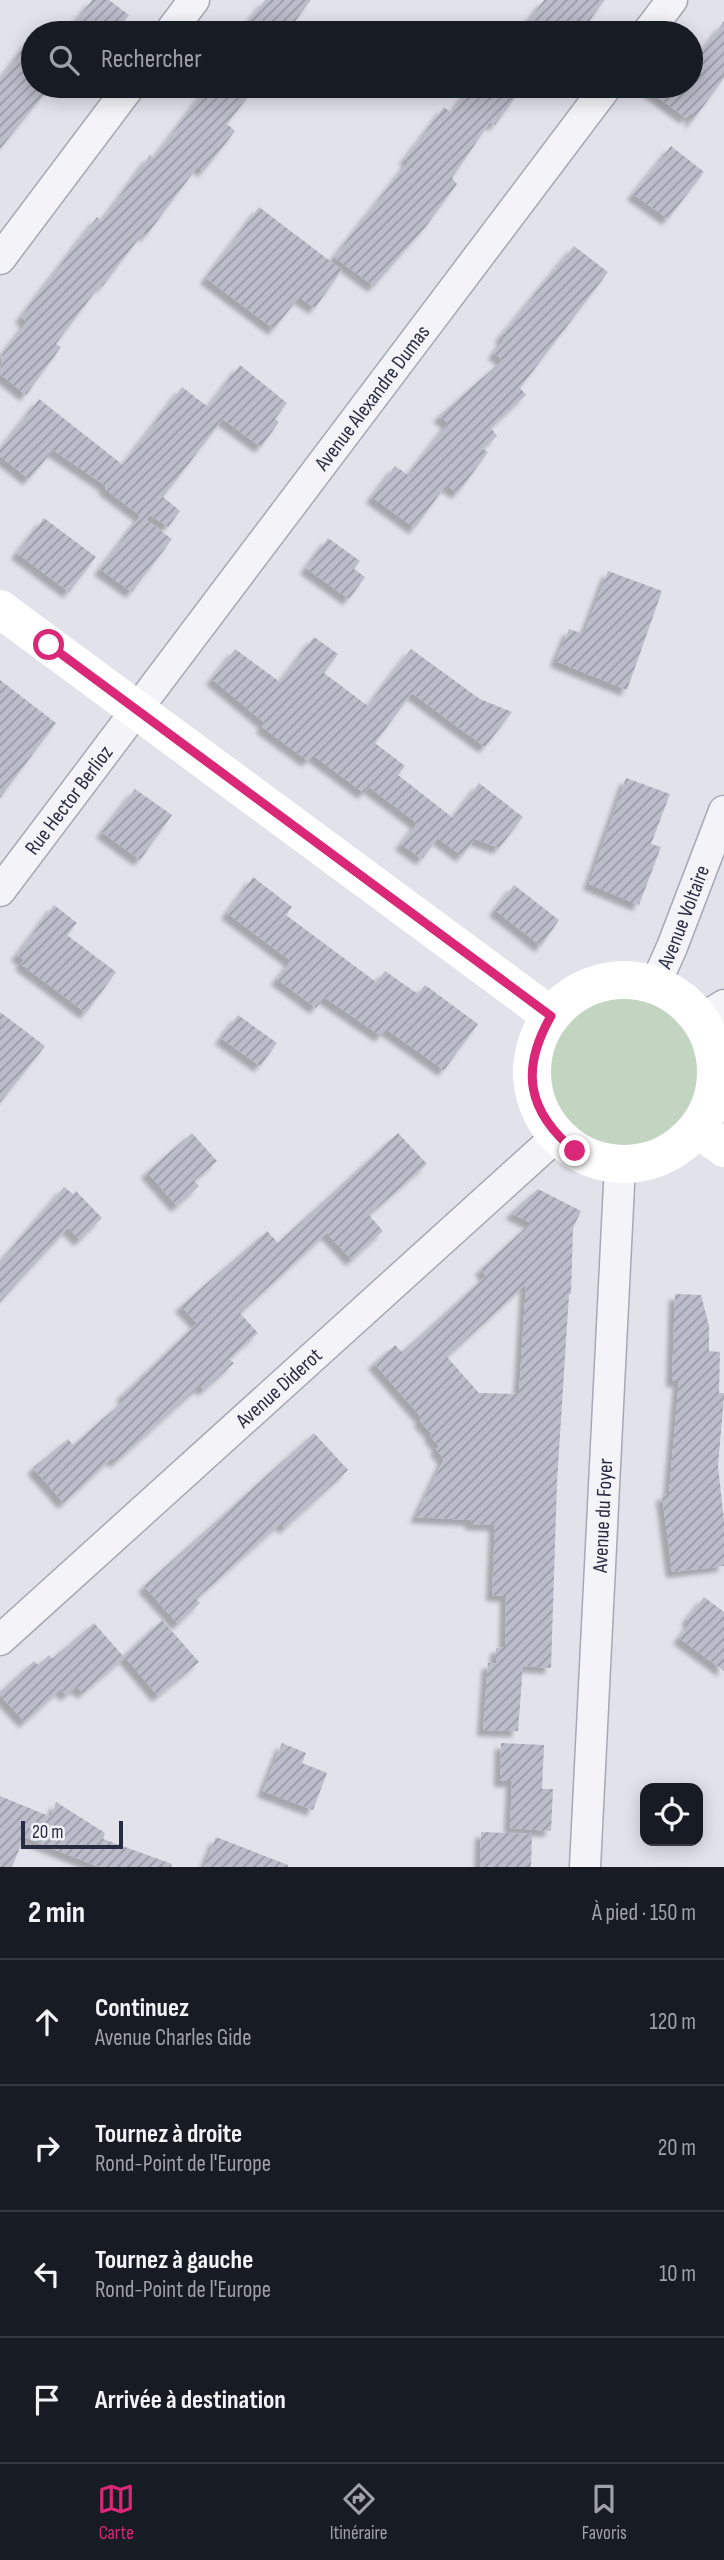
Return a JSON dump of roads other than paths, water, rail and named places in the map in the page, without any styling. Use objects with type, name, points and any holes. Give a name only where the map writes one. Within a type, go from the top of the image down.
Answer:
[{"type":"street","points":[[178,21],[194,0]]},
{"type":"street","points":[[656,21],[672,0]]},
{"type":"street","points":[[0,259],[121,98]]},
{"type":"street","name":"Avenue Alexandre Dumas","points":[[137,709],[598,98]]},
{"type":"street","points":[[0,609],[551,1016]]},
{"type":"street","name":"Rue Hector Berlioz","points":[[0,891],[137,709]]},
{"type":"street","name":"Avenue Voltaire","points":[[655,985],[724,811]]},
{"type":"street","points":[[626,980],[655,985],[712,1012],[717,1075],[712,1103],[711,1139],[676,1149],[649,1162],[620,1165],[597,1161],[575,1151],[557,1136],[542,1115],[534,1090],[532,1064],[538,1039],[551,1016],[572,996],[598,984],[626,980]]},
{"type":"street","name":"Avenue Diderot","points":[[0,1640],[557,1136]]},
{"type":"street","name":"Avenue du Foyer","points":[[585,1867],[620,1165]]}]
